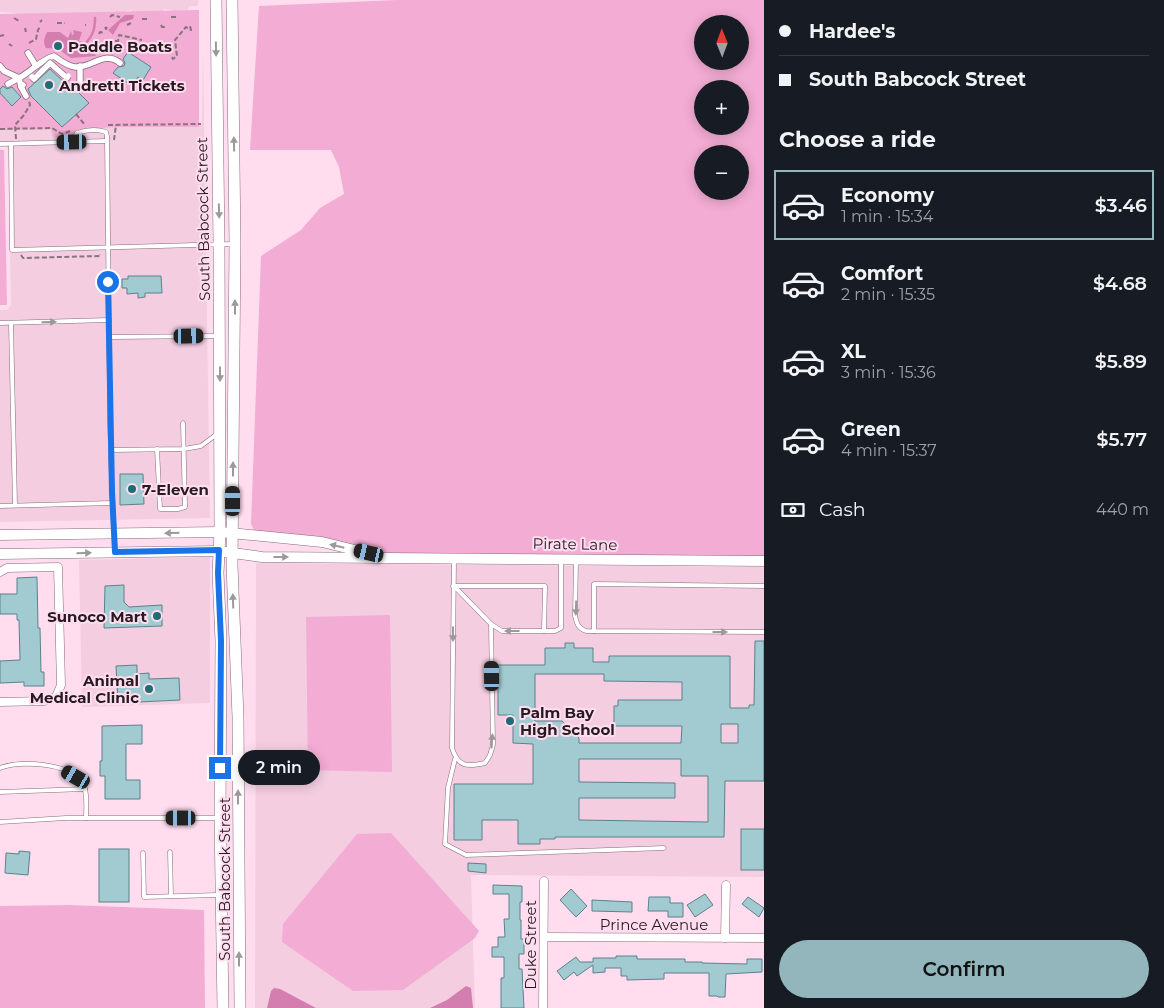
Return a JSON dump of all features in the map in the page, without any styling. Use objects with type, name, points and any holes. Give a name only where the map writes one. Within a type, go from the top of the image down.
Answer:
[{"type":"main road","name":"South Babcock Street","points":[[216,0],[220,336],[220,532],[218,573],[221,641],[220,818],[223,1008]]},
{"type":"main road","name":"South Babcock Street","points":[[232,0],[235,244],[232,553],[238,717],[240,1008]]},
{"type":"street","points":[[28,53],[35,67],[36,77],[34,79],[50,63],[67,78],[68,76]]},
{"type":"street","points":[[8,84],[35,67],[45,58],[54,56],[66,65],[80,66],[90,64],[98,58],[115,58],[120,63]]},
{"type":"street","points":[[0,66],[4,71],[19,78],[26,96]]},
{"type":"street","points":[[78,84],[80,84],[80,66]]},
{"type":"street","name":"Pirate Lane","points":[[0,535],[220,532],[322,542],[385,557]]},
{"type":"street","name":"Pirate Lane","points":[[0,554],[219,550],[262,557],[764,561]]},
{"type":"street","points":[[0,572],[6,568],[58,567],[61,685],[56,697],[44,701],[0,702]]},
{"type":"street","name":"Duke Street","points":[[543,1008],[544,881]]},
{"type":"street","points":[[725,938],[726,886]]},
{"type":"street","name":"Prince Avenue","points":[[544,937],[764,938]]},
{"type":"lane","points":[[72,142],[78,133],[100,130],[106,132],[107,136],[112,503],[115,552]]},
{"type":"lane","points":[[0,144],[106,142]]},
{"type":"lane","points":[[13,144],[12,250],[235,244]]},
{"type":"lane","points":[[0,323],[109,320]]},
{"type":"lane","points":[[11,322],[15,505]]},
{"type":"lane","points":[[110,337],[220,336]]},
{"type":"lane","points":[[157,449],[160,509],[185,507],[186,496],[183,488],[182,467],[184,449],[183,423]]},
{"type":"lane","points":[[111,450],[184,449],[202,446],[212,440],[220,431]]},
{"type":"lane","points":[[158,459],[165,459]]},
{"type":"lane","points":[[158,468],[164,467]]},
{"type":"lane","points":[[158,477],[165,476]]},
{"type":"lane","points":[[159,489],[166,489]]},
{"type":"lane","points":[[180,497],[186,496]]},
{"type":"lane","points":[[159,497],[166,497]]},
{"type":"lane","points":[[0,506],[112,503]]},
{"type":"lane","points":[[57,553],[58,567]]},
{"type":"lane","points":[[454,558],[452,748],[455,759],[448,788],[445,844],[466,855],[664,848]]},
{"type":"lane","points":[[453,586],[491,624],[502,631],[555,631],[561,628],[561,559]]},
{"type":"lane","points":[[576,559],[576,623],[579,628],[586,631],[764,632]]},
{"type":"lane","points":[[594,631],[594,584],[764,586]]},
{"type":"lane","points":[[453,586],[545,586],[544,631]]},
{"type":"lane","points":[[455,759],[463,764],[474,766],[485,763],[492,750],[491,624]]},
{"type":"lane","points":[[0,768],[11,764],[58,766],[82,782],[85,789],[86,818]]},
{"type":"lane","points":[[0,792],[85,789]]},
{"type":"lane","points":[[0,822],[86,818],[220,818]]},
{"type":"lane","points":[[170,852],[170,896]]},
{"type":"lane","points":[[143,853],[144,896],[221,895]]},
{"type":"path","points":[[110,17],[112,14],[120,17]]},
{"type":"path","points":[[171,17],[176,17]]},
{"type":"path","points":[[14,18],[19,21]]},
{"type":"path","points":[[142,19],[148,19]]},
{"type":"path","points":[[57,23],[65,23]]},
{"type":"path","points":[[127,25],[132,23]]},
{"type":"path","points":[[160,25],[165,27]]},
{"type":"path","points":[[172,57],[173,59],[177,56],[175,40],[186,27],[191,30],[190,26]]},
{"type":"path","points":[[30,43],[36,39],[40,27]]},
{"type":"path","points":[[25,28],[26,32]]},
{"type":"path","points":[[99,34],[100,32],[105,33]]},
{"type":"path","points":[[0,36],[4,35]]},
{"type":"path","points":[[115,41],[118,41],[119,35],[142,40]]},
{"type":"path","points":[[13,144],[15,125],[30,105],[29,99],[26,96]]},
{"type":"path","points":[[76,114],[86,125]]},
{"type":"path","points":[[106,148],[111,147],[116,134],[116,125]]},
{"type":"path","points":[[18,250],[23,258],[100,256],[101,248]]},
{"type":"shaded area","points":[[0,0],[198,0],[198,6],[189,6],[187,11],[174,13],[171,10],[164,9],[162,12],[137,13],[131,10],[119,13],[113,11],[107,14],[44,13],[17,15],[15,13],[0,12]]},
{"type":"shaded area","points":[[397,0],[764,0],[764,561],[385,557],[257,536],[251,524],[261,256],[301,230],[320,208],[344,194],[339,167],[331,150],[250,150],[259,6]]},
{"type":"shaded area","points":[[199,10],[199,127],[114,127],[77,130],[71,137],[53,137],[51,129],[0,130],[0,14]]},
{"type":"shaded area","points":[[125,15],[134,15],[133,19],[120,23],[113,35],[108,30]]},
{"type":"shaded area","points":[[73,30],[82,32],[79,41],[88,44],[90,53],[94,52],[96,56],[71,58],[58,49],[46,48],[44,42],[47,32],[60,32],[68,38],[71,31],[72,35],[74,34]]},
{"type":"shaded area","points":[[0,45],[178,127],[199,126],[202,124],[203,48],[210,518],[0,522],[0,310],[7,310],[11,305],[8,150],[6,146],[0,146]]},
{"type":"shaded area","points":[[0,150],[4,150],[7,305],[0,305]]},
{"type":"shaded area","points":[[210,557],[210,703],[82,707],[79,560]]},
{"type":"shaded area","name":"Palm Bay High School","points":[[256,563],[764,567],[764,877],[471,875],[475,1008],[255,1008]]},
{"type":"shaded area","points":[[390,615],[392,772],[308,770],[306,617]]},
{"type":"shaded area","points":[[391,833],[479,931],[475,938],[403,990],[353,991],[282,942],[283,924],[357,834]]},
{"type":"shaded area","points":[[68,905],[204,910],[205,1008],[0,1008],[0,906]]},
{"type":"shaded area","points":[[466,986],[471,988],[473,1008],[430,1008],[447,1000]]},
{"type":"shaded area","points":[[274,988],[280,989],[316,1008],[267,1008],[271,991]]},
{"type":"building","points":[[128,52],[151,67],[143,80],[138,77],[132,86],[113,73],[118,67],[124,66],[123,59]]},
{"type":"building","points":[[50,69],[64,82],[68,82],[89,103],[62,127],[31,96],[28,89]]},
{"type":"building","points":[[3,86],[7,89],[12,87],[21,97],[12,106],[0,93],[0,89]]},
{"type":"building","points":[[128,276],[161,276],[162,293],[145,293],[145,297],[138,298],[138,293],[127,294],[127,288],[122,288],[122,279],[128,279]]},
{"type":"building","name":"7-Eleven","points":[[120,474],[143,474],[144,504],[120,505]]},
{"type":"building","points":[[37,577],[38,628],[40,628],[41,672],[44,672],[44,686],[24,686],[24,682],[0,683],[0,661],[20,660],[19,620],[17,620],[17,614],[0,614],[0,594],[17,594],[17,578]]},
{"type":"building","points":[[124,585],[124,602],[129,607],[162,605],[162,626],[104,628],[105,586]]},
{"type":"building","points":[[755,641],[764,641],[764,781],[725,781],[724,837],[555,837],[555,839],[540,839],[540,844],[518,844],[518,820],[482,820],[482,840],[454,840],[454,784],[533,784],[533,744],[513,743],[513,715],[498,715],[498,665],[545,665],[545,648],[565,648],[565,643],[574,643],[574,648],[593,648],[593,662],[609,662],[609,656],[730,656],[730,708],[749,708],[749,705],[754,705]],"holes":[[[535,674],[604,674],[604,681],[682,682],[682,700],[618,700],[618,706],[614,706],[614,726],[682,726],[681,743],[579,743],[579,738],[562,721],[535,721]],[[721,724],[738,724],[738,743],[721,743]],[[579,759],[681,759],[681,776],[708,776],[708,822],[579,820],[579,798],[675,798],[675,783],[579,782]]]},
{"type":"building","name":"Animal Medical Clinic","points":[[137,665],[137,674],[149,673],[149,679],[179,678],[180,700],[118,703],[116,666]]},
{"type":"building","points":[[142,725],[142,744],[126,744],[126,780],[140,780],[140,799],[105,799],[105,776],[100,776],[102,726]]},
{"type":"building","points":[[741,829],[764,829],[764,870],[741,870]]},
{"type":"building","points":[[99,849],[129,849],[129,902],[99,902]]},
{"type":"building","points":[[19,851],[30,852],[28,875],[5,873],[6,853],[19,854]]},
{"type":"building","points":[[468,863],[486,864],[486,873],[468,871]]},
{"type":"building","points":[[493,885],[522,886],[520,920],[521,939],[524,939],[524,954],[519,954],[519,969],[522,969],[524,1008],[501,1008],[501,978],[504,978],[504,957],[492,957],[492,947],[498,947],[498,937],[505,937],[504,919],[509,919],[509,894],[493,894]]},
{"type":"building","points":[[571,889],[587,906],[576,917],[560,900]]},
{"type":"building","points":[[705,894],[713,905],[695,917],[687,905]]},
{"type":"building","points":[[649,897],[670,897],[670,903],[683,903],[683,917],[668,917],[668,911],[648,911]]},
{"type":"building","points":[[748,897],[764,908],[759,917],[742,904]]},
{"type":"building","points":[[592,900],[632,902],[632,912],[592,911]]},
{"type":"building","points":[[616,956],[637,956],[637,959],[685,959],[685,962],[747,964],[747,959],[762,959],[762,972],[726,974],[725,997],[718,997],[709,996],[709,973],[664,973],[664,979],[627,980],[627,976],[621,976],[621,968],[605,968],[605,972],[593,973],[593,965],[577,976],[574,972],[564,980],[557,971],[576,957],[580,962],[593,962],[593,958],[616,958]]},
{"type":"waterway","points":[[86,43],[93,32],[95,18]]},
{"type":"place","name":"Paddle Boats","points":[[58,46]]},
{"type":"place","name":"Andretti Tickets","points":[[49,85]]},
{"type":"place","name":"7-Eleven","points":[[132,489]]},
{"type":"place","name":"Sunoco Mart","points":[[157,616]]},
{"type":"place","name":"Animal Medical Clinic","points":[[149,689]]},
{"type":"place","name":"Palm Bay High School","points":[[510,721]]},
{"type":"route","points":[[108,282],[115,552],[219,550],[218,573],[221,641],[220,768]]}]
